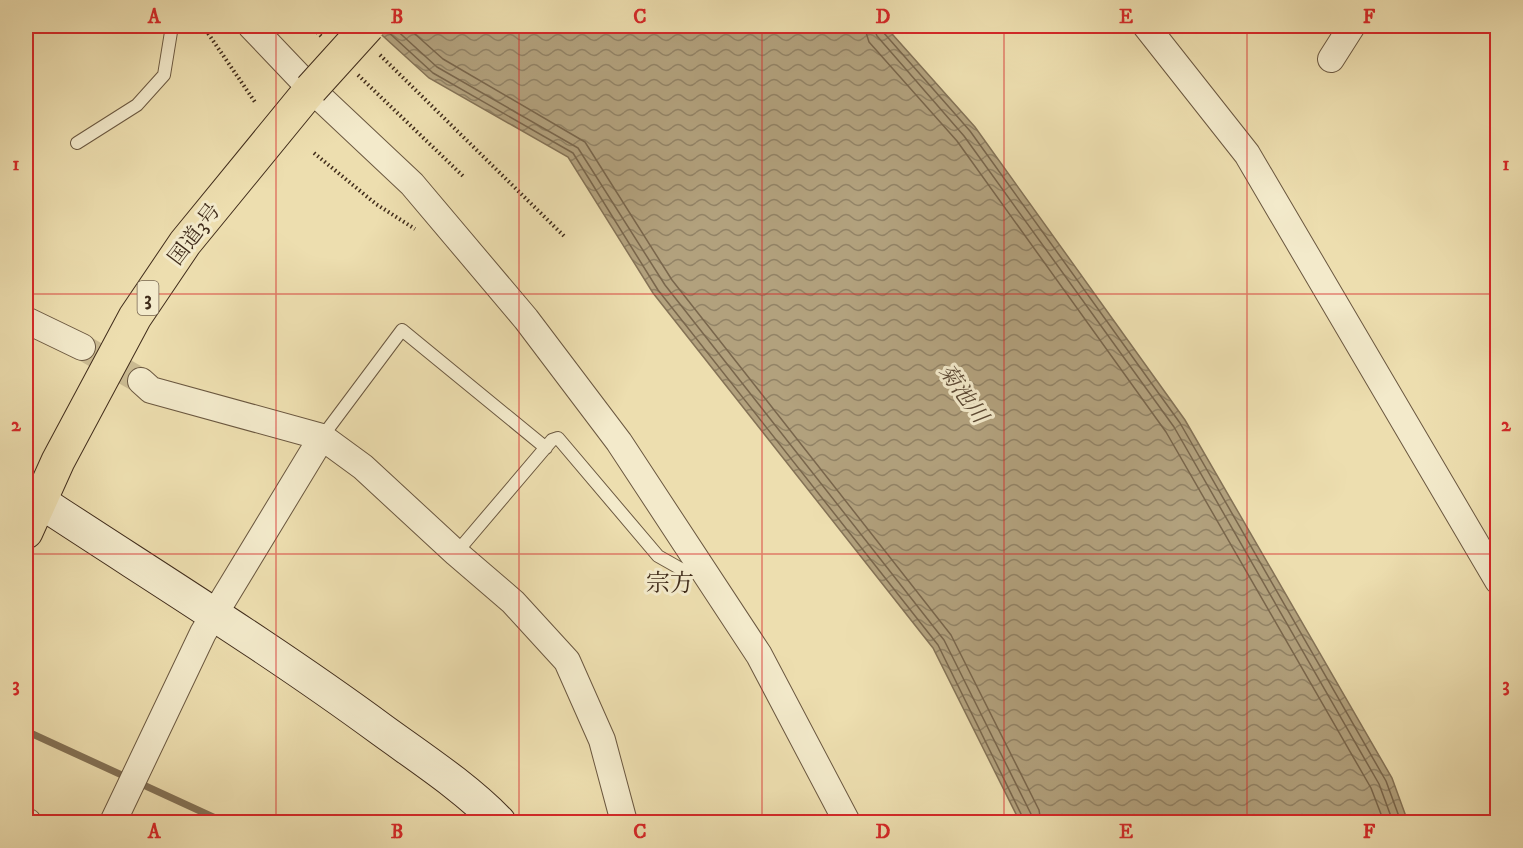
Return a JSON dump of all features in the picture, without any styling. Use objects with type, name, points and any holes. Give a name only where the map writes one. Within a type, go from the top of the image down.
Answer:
[{"type":"highway","name":"国道3号","points":[[26,532],[33,496],[58,461],[135,318],[185,243],[310,89],[371,38]]},
{"type":"street","points":[[251,26],[310,89],[412,184],[526,318],[619,442],[759,655],[848,822]]},
{"type":"street","points":[[1146,26],[1247,154],[1497,582]]},
{"type":"street","points":[[1331,59],[1352,26]]},
{"type":"street","points":[[26,320],[82,347]]},
{"type":"street","points":[[141,381],[151,390],[322,436],[363,466],[456,553],[513,602],[567,661],[602,740],[624,822]]},
{"type":"street","points":[[113,822],[203,633],[322,436]]},
{"type":"street","points":[[33,496],[345,703],[479,801],[500,822]]},
{"type":"lane","points":[[77,143],[138,105],[164,75],[171,32],[169,26]]},
{"type":"lane","points":[[322,436],[402,330],[546,448]]},
{"type":"lane","points":[[456,553],[546,448],[558,438],[658,556],[681,569],[704,570]]},
{"type":"path","points":[[203,26],[255,102]]},
{"type":"path","points":[[310,26],[327,43]]},
{"type":"path","points":[[371,38],[566,237]]},
{"type":"path","points":[[352,68],[464,177]]},
{"type":"water","name":"菊池川","points":[[372,26],[885,26],[975,127],[1185,420],[1392,778],[1408,822],[1020,822],[933,648],[653,293],[568,157],[429,78]]},
{"type":"waterway","points":[[26,731],[224,822]]},
{"type":"tunnel","points":[[82,347],[141,381]]},
{"type":"district","name":"宗方","points":[[670,583]]}]
